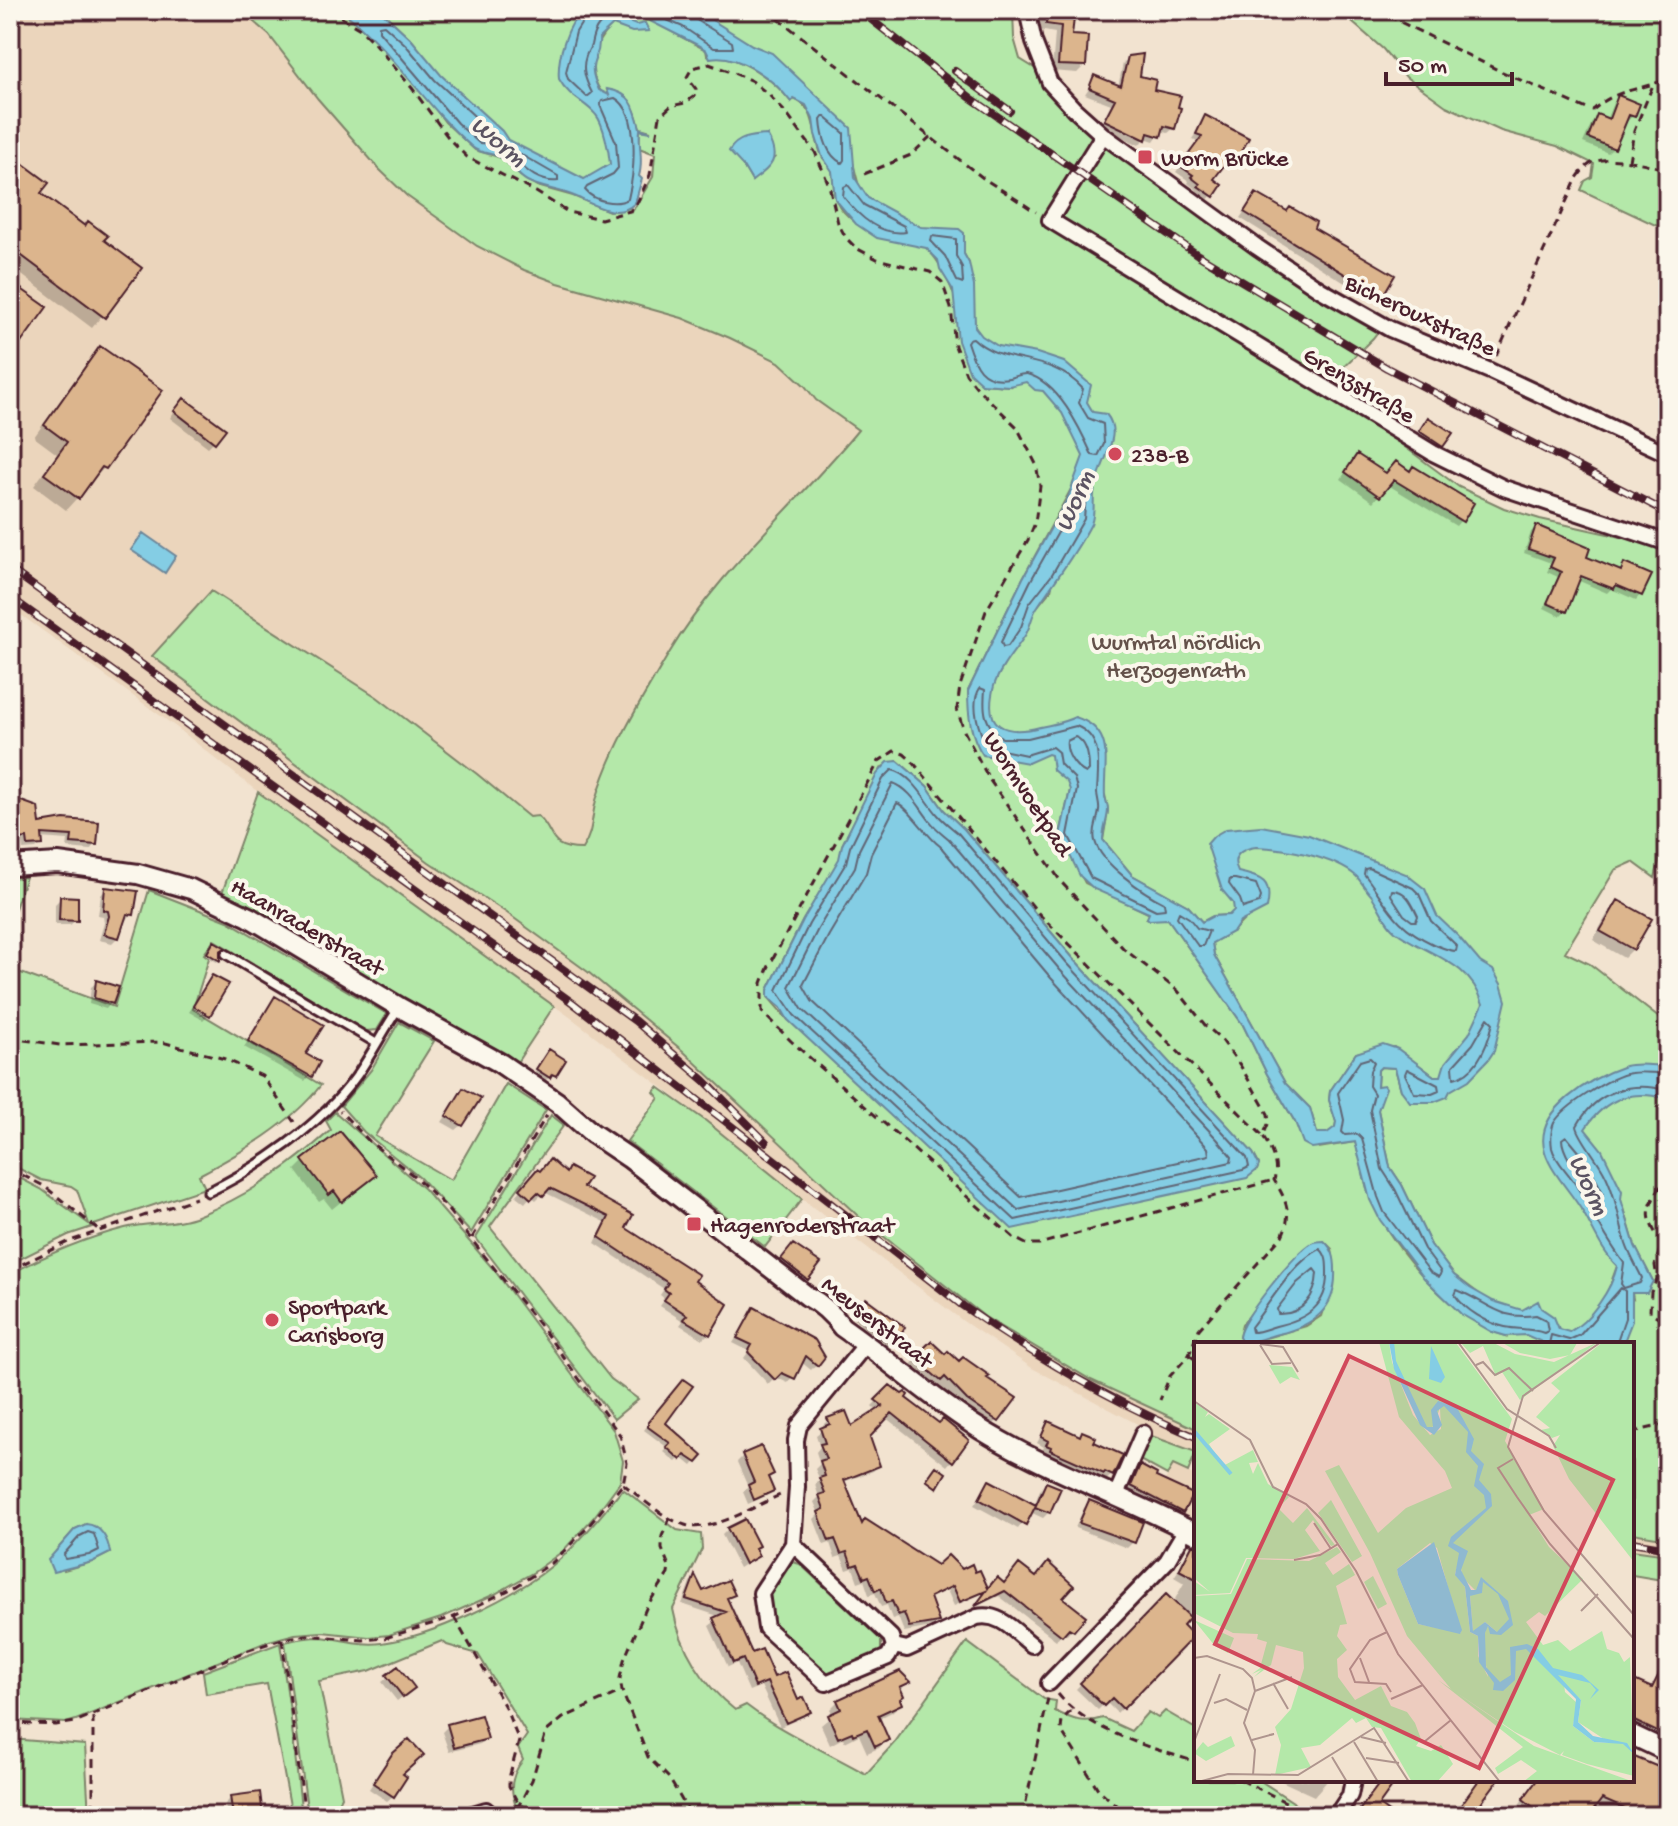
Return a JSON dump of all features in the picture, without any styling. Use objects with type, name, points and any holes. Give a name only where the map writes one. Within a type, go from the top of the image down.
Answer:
[{"type":"street","points":[[1027,10],[1034,42],[1050,83],[1103,135],[1050,220]]},
{"type":"street","name":"Bicherouxstraße","points":[[1103,135],[1321,290],[1390,329],[1490,371],[1668,454]]},
{"type":"street","name":"Grenzstraße","points":[[1050,220],[1433,453],[1504,488],[1668,543]]},
{"type":"street","name":"Haanraderstraat","points":[[10,866],[58,863],[85,866],[138,874],[191,889],[249,917],[500,1063],[557,1102]]},
{"type":"street","name":"Meuserstraat","points":[[557,1102],[592,1133],[833,1314],[842,1327],[980,1429],[1075,1479],[1116,1495],[1191,1532]]},
{"type":"street","points":[[793,1544],[891,1637],[894,1646],[888,1657],[826,1683],[770,1633],[764,1622],[761,1593],[793,1544],[799,1426],[866,1344]]},
{"type":"street","points":[[1116,1495],[1143,1433]]},
{"type":"street","points":[[1049,1683],[1191,1532]]},
{"type":"street","points":[[894,1646],[907,1649],[989,1614],[1032,1645]]},
{"type":"street","points":[[1634,1736],[1668,1752]]},
{"type":"street","points":[[1336,1816],[1350,1795],[1353,1782]]},
{"type":"street","points":[[466,1816],[486,1810]]},
{"type":"lane","points":[[226,954],[376,1043]]},
{"type":"lane","points":[[208,1192],[300,1132],[333,1103],[354,1078],[399,1007]]},
{"type":"path","name":"Wormvoetpad","points":[[329,10],[360,29],[374,43],[450,140],[467,157],[536,192],[558,208],[601,219],[621,215],[636,205],[650,175],[660,116],[671,106],[685,103],[696,95],[696,89],[687,77],[692,68],[709,64],[734,73],[752,81],[769,95],[811,146],[829,185],[838,223],[849,242],[863,254],[915,266],[935,275],[942,282],[951,308],[955,346],[966,374],[1017,427],[1036,464],[1040,486],[1035,523],[986,611],[960,686],[957,709],[964,731],[989,779],[1062,883],[1124,949],[1178,991],[1231,1051],[1268,1114],[1269,1122],[1263,1136],[1273,1154],[1274,1180],[1286,1198],[1287,1227],[1276,1244],[1238,1282],[1199,1329],[1189,1355],[1170,1376],[1160,1400]]},
{"type":"path","points":[[767,10],[983,178],[1050,220]]},
{"type":"path","points":[[1376,10],[1500,71],[1587,109],[1593,110],[1617,92],[1653,85],[1668,78]]},
{"type":"path","points":[[1629,161],[1634,131],[1653,85]]},
{"type":"path","points":[[864,174],[911,155],[931,136]]},
{"type":"path","points":[[1490,371],[1577,178],[1584,169],[1597,161],[1629,161],[1668,171]]},
{"type":"path","points":[[1263,1136],[1040,915],[912,761],[894,751],[879,761],[768,968],[762,983],[762,1012],[1014,1238],[1026,1244],[1039,1244],[1274,1180]]},
{"type":"path","points":[[10,1038],[60,1045],[162,1042],[225,1059],[262,1076],[300,1132]]},
{"type":"path","points":[[472,1238],[557,1102]]},
{"type":"path","points":[[10,1723],[56,1725],[93,1717],[210,1666],[282,1639],[307,1635],[363,1640],[385,1638],[454,1617],[515,1587],[553,1562],[586,1529],[623,1484],[627,1470],[625,1452],[611,1421],[472,1238],[429,1190],[370,1142],[333,1103]]},
{"type":"path","points":[[10,1169],[44,1186],[99,1230]]},
{"type":"path","points":[[1668,1174],[1651,1201],[1648,1212],[1649,1224],[1662,1243],[1655,1265],[1657,1279],[1651,1292],[1650,1312],[1668,1327]]},
{"type":"path","points":[[10,1270],[41,1253],[99,1230],[187,1202],[208,1192]]},
{"type":"path","points":[[1189,1355],[1194,1359]]},
{"type":"path","points":[[1634,1432],[1666,1424],[1668,1418]]},
{"type":"path","points":[[623,1484],[670,1518],[699,1527],[725,1520],[783,1493]]},
{"type":"path","points":[[670,1518],[662,1536],[668,1574],[647,1606],[624,1660],[620,1678],[622,1691],[648,1757],[669,1778],[691,1816]]},
{"type":"path","points":[[454,1617],[505,1707],[519,1741],[509,1778],[509,1786],[519,1805]]},
{"type":"path","points":[[282,1639],[305,1816]]},
{"type":"path","points":[[1049,1683],[1071,1711],[1149,1747],[1194,1761]]},
{"type":"path","points":[[519,1805],[532,1780],[546,1732],[563,1718],[622,1691]]},
{"type":"path","points":[[1023,1816],[1047,1701]]},
{"type":"path","points":[[1071,1711],[1062,1720],[1061,1730],[1098,1789],[1128,1816]]},
{"type":"path","points":[[93,1717],[93,1816]]},
{"type":"path","points":[[1245,1782],[1314,1816]]},
{"type":"path","points":[[486,1810],[519,1805],[533,1810],[537,1816]]},
{"type":"shaded area","points":[[10,10],[240,10],[269,35],[318,99],[407,196],[477,246],[558,283],[682,318],[779,362],[816,400],[858,430],[738,559],[670,652],[646,694],[596,799],[589,839],[582,849],[571,849],[555,842],[538,816],[529,817],[377,697],[211,592],[153,656],[429,862],[507,913],[588,972],[683,1051],[858,1216],[985,1317],[1091,1380],[1194,1428],[1194,1451],[1139,1431],[1141,1426],[1032,1368],[963,1321],[574,1020],[258,792],[176,727],[10,607]]},
{"type":"shaded area","points":[[1173,1465],[1194,1475],[1194,1525],[1152,1505]]},
{"type":"shaded area","points":[[1634,1533],[1668,1539],[1668,1555],[1634,1550]]},
{"type":"green space","name":"Wurmtal nördlich Herzogenrath","points":[[240,10],[341,10],[379,43],[445,122],[475,150],[502,158],[520,176],[537,186],[609,211],[630,208],[632,212],[653,177],[655,154],[639,148],[640,130],[651,131],[640,128],[626,97],[615,91],[607,90],[609,95],[602,93],[597,85],[593,58],[599,41],[611,26],[579,51],[621,150],[594,190],[484,133],[411,39],[380,10],[1013,10],[1014,38],[1020,59],[1044,74],[1075,106],[1235,227],[1386,321],[1319,391],[1371,422],[1459,487],[1504,508],[1653,544],[1668,551],[1668,824],[1655,878],[1633,862],[1615,870],[1565,952],[1590,964],[1668,1025],[1668,1539],[1634,1533],[1634,1342],[1252,1342],[1194,1342],[1194,1428],[1091,1380],[985,1317],[858,1216],[683,1051],[588,972],[507,913],[429,862],[152,656],[211,591],[377,697],[529,817],[538,816],[557,843],[582,849],[589,836],[603,778],[619,742],[688,624],[734,566],[858,430],[816,400],[779,362],[730,338],[682,318],[558,283],[477,246],[407,196],[318,99],[269,35]],"holes":[[[661,26],[741,52],[834,126],[852,159],[871,233],[850,218],[837,203],[832,170],[819,150],[807,109],[794,99],[791,102],[754,69],[726,57],[707,55],[706,50]],[[774,158],[752,181],[743,166]],[[929,251],[964,254],[969,263],[975,327],[1010,386],[982,384],[960,313],[938,262]],[[1071,489],[1051,590],[1036,608],[984,700],[972,731],[968,691]],[[898,761],[927,786],[944,810],[964,829],[1073,958],[1253,1153],[1259,1164],[1257,1170],[788,1020],[768,997],[768,990],[803,920],[840,859],[842,845],[882,767]],[[1070,790],[1105,795],[1108,810],[1103,840],[1132,875],[1188,906],[1202,922],[1213,916],[1229,915],[1245,919],[1233,931],[1212,943],[1214,955],[1285,1083],[1310,1108],[1317,1133],[1327,1133],[1335,1128],[1330,1091],[1356,1053],[1394,1047],[1434,1076],[1441,1076],[1401,1090],[1395,1068],[1381,1067],[1378,1070],[1377,1086],[1381,1097],[1378,1110],[1390,1167],[1431,1245],[1454,1275],[1482,1296],[1506,1336],[1466,1316],[1447,1300],[1395,1242],[1372,1202],[1355,1142],[1319,1148],[1295,1122],[1243,1025],[1168,919],[1147,918],[1150,914],[1085,883],[1060,835]],[[1624,1208],[1635,1246],[1653,1281],[1632,1293],[1633,1299],[1609,1288],[1617,1266]],[[1324,1241],[1332,1249],[1335,1271],[1321,1316],[1306,1326],[1252,1342],[1239,1337],[1242,1325],[1284,1270]]]},
{"type":"green space","points":[[1338,10],[1668,10],[1668,231],[1581,190],[1585,181],[1592,177],[1594,164],[1557,146],[1501,131],[1446,106],[1406,77],[1383,49]]},
{"type":"green space","points":[[258,792],[554,1006],[516,1064],[222,893]]},
{"type":"green space","points":[[26,877],[10,923],[10,878]]},
{"type":"green space","points":[[149,890],[228,921],[387,1014],[377,1030],[366,1031],[214,940],[204,954],[209,958],[193,1009],[321,1085],[281,1125],[199,1175],[205,1188],[91,1226],[10,1264],[10,1173],[41,1189],[89,1224],[77,1190],[41,1180],[10,1164],[10,969],[114,1007]]},
{"type":"green space","points":[[399,1022],[434,1041],[375,1136],[451,1180],[506,1084],[546,1110],[471,1233],[420,1178],[364,1132],[341,1106],[371,1070]]},
{"type":"green space","points":[[658,1087],[706,1121],[802,1199],[765,1247],[627,1141],[659,1098],[654,1092]]},
{"type":"green space","name":"Sportpark Carisborg","points":[[335,1112],[424,1189],[495,1271],[614,1431],[623,1461],[620,1482],[563,1551],[495,1594],[441,1618],[389,1635],[295,1634],[269,1641],[76,1720],[66,1723],[10,1720],[10,1274],[95,1237],[134,1226],[189,1219],[234,1200],[316,1143],[331,1130],[326,1121]],"holes":[[[86,1524],[110,1553],[64,1570],[56,1551],[75,1529]]]},
{"type":"green space","points":[[551,1115],[564,1125],[490,1227],[611,1379],[638,1399],[614,1419],[476,1238]]},
{"type":"green space","points":[[1146,1434],[1194,1451],[1188,1472],[1173,1465],[1167,1475],[1136,1458]]},
{"type":"green space","points":[[623,1489],[677,1530],[701,1534],[702,1549],[673,1609],[687,1652],[703,1677],[735,1710],[746,1705],[789,1733],[866,1774],[895,1742],[967,1642],[1044,1699],[1056,1701],[1055,1711],[1073,1719],[1090,1721],[1103,1718],[1131,1731],[1148,1712],[1158,1718],[1165,1711],[1194,1728],[1194,1782],[1262,1782],[1293,1802],[1303,1816],[519,1816],[513,1781],[523,1760],[518,1748],[527,1735],[478,1654],[442,1641],[369,1671],[319,1681],[342,1796],[332,1816],[308,1816],[285,1642],[321,1637],[374,1644],[402,1639],[448,1624],[536,1578],[581,1539]]},
{"type":"green space","points":[[1634,1550],[1668,1555],[1668,1581],[1634,1575]]},
{"type":"green space","points":[[789,1561],[800,1564],[881,1640],[881,1653],[827,1677],[772,1628],[767,1597]]},
{"type":"green space","points":[[280,1643],[302,1816],[292,1816],[267,1684],[206,1694],[203,1672]]},
{"type":"green space","points":[[10,1739],[85,1745],[89,1816],[10,1816]]},
{"type":"water","name":"Worm","points":[[341,10],[380,10],[508,140],[584,179],[610,164],[599,119],[559,79],[561,52],[577,16],[583,10],[696,10],[752,45],[772,53],[851,128],[855,178],[868,198],[921,227],[959,229],[964,233],[964,254],[974,286],[975,327],[982,336],[998,346],[1064,362],[1091,385],[1087,402],[1093,412],[1106,414],[1113,435],[1095,488],[1091,524],[1036,609],[1026,634],[997,679],[991,700],[994,719],[1007,729],[1027,730],[1075,717],[1097,730],[1106,761],[1105,797],[1108,809],[1103,840],[1132,875],[1188,906],[1202,922],[1213,916],[1229,915],[1234,910],[1233,903],[1222,890],[1207,844],[1226,829],[1261,826],[1309,835],[1406,874],[1425,889],[1437,916],[1480,962],[1493,970],[1506,1001],[1494,1051],[1469,1080],[1450,1091],[1447,1097],[1434,1102],[1410,1102],[1401,1090],[1395,1068],[1381,1067],[1377,1086],[1384,1085],[1386,1088],[1378,1110],[1390,1167],[1431,1245],[1454,1275],[1493,1301],[1522,1310],[1538,1301],[1541,1308],[1554,1317],[1559,1329],[1569,1332],[1599,1304],[1617,1266],[1556,1174],[1545,1152],[1543,1137],[1556,1109],[1597,1078],[1635,1064],[1668,1066],[1668,1099],[1643,1095],[1621,1098],[1602,1109],[1585,1129],[1602,1150],[1622,1191],[1621,1199],[1635,1246],[1653,1281],[1647,1293],[1632,1293],[1632,1321],[1624,1342],[1542,1342],[1526,1335],[1506,1336],[1492,1332],[1461,1314],[1424,1278],[1380,1220],[1370,1200],[1355,1142],[1312,1148],[1303,1143],[1243,1025],[1168,919],[1149,920],[1149,913],[1094,889],[1080,876],[1060,835],[1070,790],[1067,782],[1053,770],[1051,755],[1028,763],[983,755],[971,724],[968,691],[1023,578],[1068,497],[1083,456],[1062,413],[1043,391],[1035,390],[1026,382],[1009,386],[982,384],[970,373],[958,341],[953,290],[938,260],[926,248],[877,238],[856,224],[835,199],[832,171],[822,156],[813,119],[806,105],[794,99],[791,102],[776,85],[744,63],[721,57],[710,58],[706,50],[698,45],[648,20],[650,17],[644,12],[629,17],[631,23],[636,25],[645,23],[649,31],[632,32],[613,25],[599,38],[593,67],[595,80],[599,90],[609,95],[607,89],[615,91],[626,97],[633,106],[640,128],[651,132],[640,130],[639,176],[642,179],[635,203],[621,211],[613,211],[533,184],[500,157],[475,149],[439,114],[377,42]],"holes":[[[1256,847],[1295,852],[1335,864],[1356,876],[1391,927],[1458,968],[1477,989],[1483,1004],[1469,1034],[1445,1063],[1441,1076],[1434,1076],[1398,1049],[1383,1044],[1356,1053],[1330,1091],[1329,1100],[1336,1122],[1327,1133],[1317,1133],[1310,1108],[1285,1083],[1214,955],[1212,943],[1234,931],[1240,922],[1267,908],[1267,886],[1259,878],[1238,872],[1235,862],[1238,854]]]},
{"type":"water","points":[[767,135],[774,156],[769,167],[752,181],[729,151],[740,140]]},
{"type":"water","points":[[143,533],[176,556],[165,573],[131,550]]},
{"type":"water","points":[[898,761],[927,786],[944,810],[964,829],[1073,958],[1253,1153],[1259,1165],[1257,1170],[1247,1178],[1012,1229],[788,1020],[781,1008],[768,997],[768,990],[803,920],[839,859],[842,845],[877,774],[888,762]]},
{"type":"water","points":[[1324,1241],[1334,1258],[1335,1284],[1320,1314],[1291,1331],[1241,1341],[1239,1337],[1249,1316],[1282,1272],[1312,1243]]},
{"type":"water","points":[[86,1524],[96,1527],[103,1534],[110,1553],[92,1562],[53,1572],[48,1560],[75,1529]]},
{"type":"building","points":[[1047,10],[1075,10],[1072,35],[1088,36],[1086,66],[1058,65],[1061,26],[1046,24]]},
{"type":"building","points":[[1143,54],[1140,76],[1156,80],[1154,90],[1181,96],[1175,129],[1164,126],[1161,137],[1148,133],[1146,140],[1104,120],[1115,99],[1089,88],[1094,75],[1121,86],[1128,56]]},
{"type":"building","points":[[1618,95],[1640,104],[1635,117],[1629,115],[1615,149],[1588,138],[1597,114],[1609,119]]},
{"type":"building","points":[[1205,115],[1249,138],[1238,158],[1232,155],[1214,179],[1222,185],[1214,197],[1198,186],[1200,184],[1191,177],[1193,175],[1180,166],[1202,136],[1196,134]]},
{"type":"building","points":[[10,154],[49,183],[41,193],[85,226],[88,221],[108,236],[104,240],[142,268],[105,318],[10,247]]},
{"type":"building","points":[[1256,193],[1287,211],[1290,207],[1316,222],[1314,228],[1395,275],[1382,297],[1244,212]]},
{"type":"building","points":[[10,281],[47,307],[10,358]]},
{"type":"building","points":[[100,346],[163,390],[106,469],[102,467],[79,499],[44,474],[67,442],[44,425]]},
{"type":"building","points":[[184,398],[226,429],[215,443],[174,411]]},
{"type":"building","points":[[1428,417],[1453,433],[1443,447],[1419,431]]},
{"type":"building","points":[[1357,454],[1386,473],[1396,461],[1410,471],[1413,466],[1474,503],[1463,522],[1394,480],[1380,497],[1345,472]]},
{"type":"building","points":[[1536,525],[1590,548],[1587,557],[1621,571],[1624,563],[1652,575],[1642,596],[1581,576],[1567,612],[1547,603],[1561,572],[1550,567],[1554,558],[1528,549]]},
{"type":"building","points":[[10,797],[38,807],[40,823],[64,819],[99,822],[97,845],[71,843],[72,836],[42,834],[43,845],[28,846],[27,838],[10,840]]},
{"type":"building","points":[[105,887],[138,891],[134,915],[127,914],[119,938],[104,934],[109,916],[108,911],[103,910]]},
{"type":"building","points":[[60,896],[78,897],[78,921],[59,920]]},
{"type":"building","points":[[1618,900],[1652,919],[1634,950],[1600,931]]},
{"type":"building","points":[[214,941],[226,948],[220,951],[220,961],[207,953]]},
{"type":"building","points":[[212,975],[229,984],[210,1016],[193,1006]]},
{"type":"building","points":[[96,980],[119,987],[113,1004],[94,998]]},
{"type":"building","points":[[275,996],[324,1025],[306,1054],[320,1062],[312,1077],[248,1041]]},
{"type":"building","points":[[549,1049],[566,1060],[556,1076],[552,1074],[550,1078],[536,1069]]},
{"type":"building","points":[[463,1088],[481,1098],[463,1126],[446,1116]]},
{"type":"building","points":[[340,1131],[377,1175],[342,1202],[334,1191],[329,1195],[302,1160]]},
{"type":"building","points":[[550,1159],[566,1173],[569,1167],[589,1178],[583,1187],[633,1215],[626,1228],[699,1275],[695,1281],[728,1304],[710,1335],[683,1319],[687,1315],[664,1300],[669,1293],[664,1289],[668,1283],[599,1237],[609,1217],[550,1188],[543,1196],[538,1192],[531,1199],[520,1189]]},
{"type":"building","points":[[793,1244],[821,1263],[808,1280],[781,1259]]},
{"type":"building","points":[[866,1298],[905,1327],[894,1345],[880,1337],[856,1310]]},
{"type":"building","points":[[754,1307],[815,1340],[825,1357],[818,1366],[806,1356],[795,1379],[782,1373],[775,1380],[748,1352],[752,1345],[737,1338]]},
{"type":"building","points":[[931,1341],[945,1354],[948,1351],[959,1361],[963,1357],[1017,1398],[999,1422],[967,1400],[945,1377],[941,1381],[914,1358]]},
{"type":"building","points":[[683,1379],[693,1386],[666,1423],[703,1456],[697,1463],[685,1455],[681,1460],[666,1447],[670,1443],[648,1427],[648,1422]]},
{"type":"building","points":[[890,1385],[902,1394],[905,1392],[908,1395],[906,1398],[939,1423],[943,1419],[969,1440],[953,1462],[892,1413],[870,1437],[880,1466],[844,1480],[862,1524],[865,1519],[937,1565],[948,1555],[962,1569],[972,1564],[975,1572],[980,1570],[988,1588],[997,1577],[1004,1583],[1019,1564],[1036,1577],[1048,1562],[1074,1586],[1063,1598],[1086,1616],[1074,1631],[1069,1628],[1062,1636],[1005,1591],[975,1606],[986,1591],[960,1602],[953,1586],[930,1597],[939,1622],[909,1627],[904,1613],[898,1615],[892,1601],[886,1603],[881,1588],[875,1591],[869,1576],[864,1578],[858,1564],[852,1566],[847,1552],[841,1554],[835,1539],[829,1541],[818,1512],[824,1509],[819,1495],[825,1493],[819,1478],[825,1476],[820,1461],[826,1459],[820,1444],[825,1443],[820,1428],[830,1424],[827,1418],[846,1411],[852,1426],[883,1406],[875,1400]]},
{"type":"building","points":[[1048,1421],[1080,1436],[1082,1431],[1089,1434],[1096,1438],[1094,1442],[1123,1455],[1113,1476],[1050,1450],[1051,1447],[1046,1445],[1048,1441],[1041,1437]]},
{"type":"building","points":[[761,1446],[774,1474],[768,1477],[774,1491],[754,1500],[748,1485],[754,1482],[742,1454]]},
{"type":"building","points":[[1140,1465],[1157,1474],[1156,1477],[1193,1494],[1183,1513],[1131,1486]]},
{"type":"building","points":[[936,1466],[946,1473],[937,1488],[926,1480]]},
{"type":"building","points":[[989,1480],[1036,1505],[1046,1482],[1061,1488],[1050,1513],[1035,1507],[1026,1525],[979,1499]]},
{"type":"building","points":[[1089,1500],[1143,1522],[1135,1543],[1079,1523]]},
{"type":"building","points":[[745,1519],[759,1546],[755,1548],[759,1556],[745,1564],[727,1528]]},
{"type":"building","points":[[1192,1545],[1194,1546],[1194,1578],[1179,1570]]},
{"type":"building","points":[[695,1575],[703,1591],[728,1580],[735,1595],[727,1598],[752,1653],[762,1649],[774,1677],[786,1672],[798,1700],[804,1697],[811,1712],[786,1723],[767,1682],[755,1687],[743,1659],[733,1663],[713,1618],[726,1612],[686,1599]]},
{"type":"building","points":[[1166,1594],[1190,1617],[1183,1625],[1194,1636],[1123,1709],[1112,1698],[1104,1706],[1080,1683]]},
{"type":"building","points":[[1668,1656],[1668,1737],[1634,1721],[1634,1680],[1652,1688]]},
{"type":"building","points":[[398,1666],[415,1688],[403,1697],[386,1675]]},
{"type":"building","points":[[900,1671],[911,1682],[900,1687],[904,1696],[900,1699],[902,1704],[878,1715],[889,1740],[875,1747],[867,1729],[838,1738],[828,1715],[841,1709],[837,1700]]},
{"type":"building","points":[[481,1715],[488,1739],[454,1748],[447,1724]]},
{"type":"building","points":[[409,1739],[424,1755],[403,1774],[407,1777],[394,1797],[373,1783],[392,1754]]},
{"type":"building","points":[[1634,1757],[1668,1771],[1668,1804],[1660,1816],[1641,1816],[1602,1799],[1589,1816],[1526,1816],[1533,1807],[1523,1799],[1536,1782],[1634,1782]]},
{"type":"building","points":[[1380,1782],[1396,1782],[1379,1805],[1394,1816],[1355,1816]]},
{"type":"building","points":[[1478,1782],[1496,1782],[1471,1816],[1453,1816]]},
{"type":"building","points":[[260,1792],[263,1816],[233,1816],[230,1796]]},
{"type":"railway","points":[[859,10],[971,98],[1198,255],[1387,368],[1668,513]]},
{"type":"railway","points":[[955,71],[1010,111]]},
{"type":"railway","points":[[10,569],[635,1021],[704,1080],[766,1142]]},
{"type":"railway","points":[[10,597],[573,1003],[963,1306],[1076,1378],[1194,1436]]},
{"type":"railway","points":[[1634,1542],[1668,1548]]},
{"type":"place","name":"Worm Brücke","points":[[1145,157]]},
{"type":"place","name":"238-B","points":[[1115,454]]},
{"type":"place","name":"Hagenroderstraat","points":[[694,1224]]},
{"type":"place","name":"Sportpark Carisborg","points":[[272,1320]]}]
